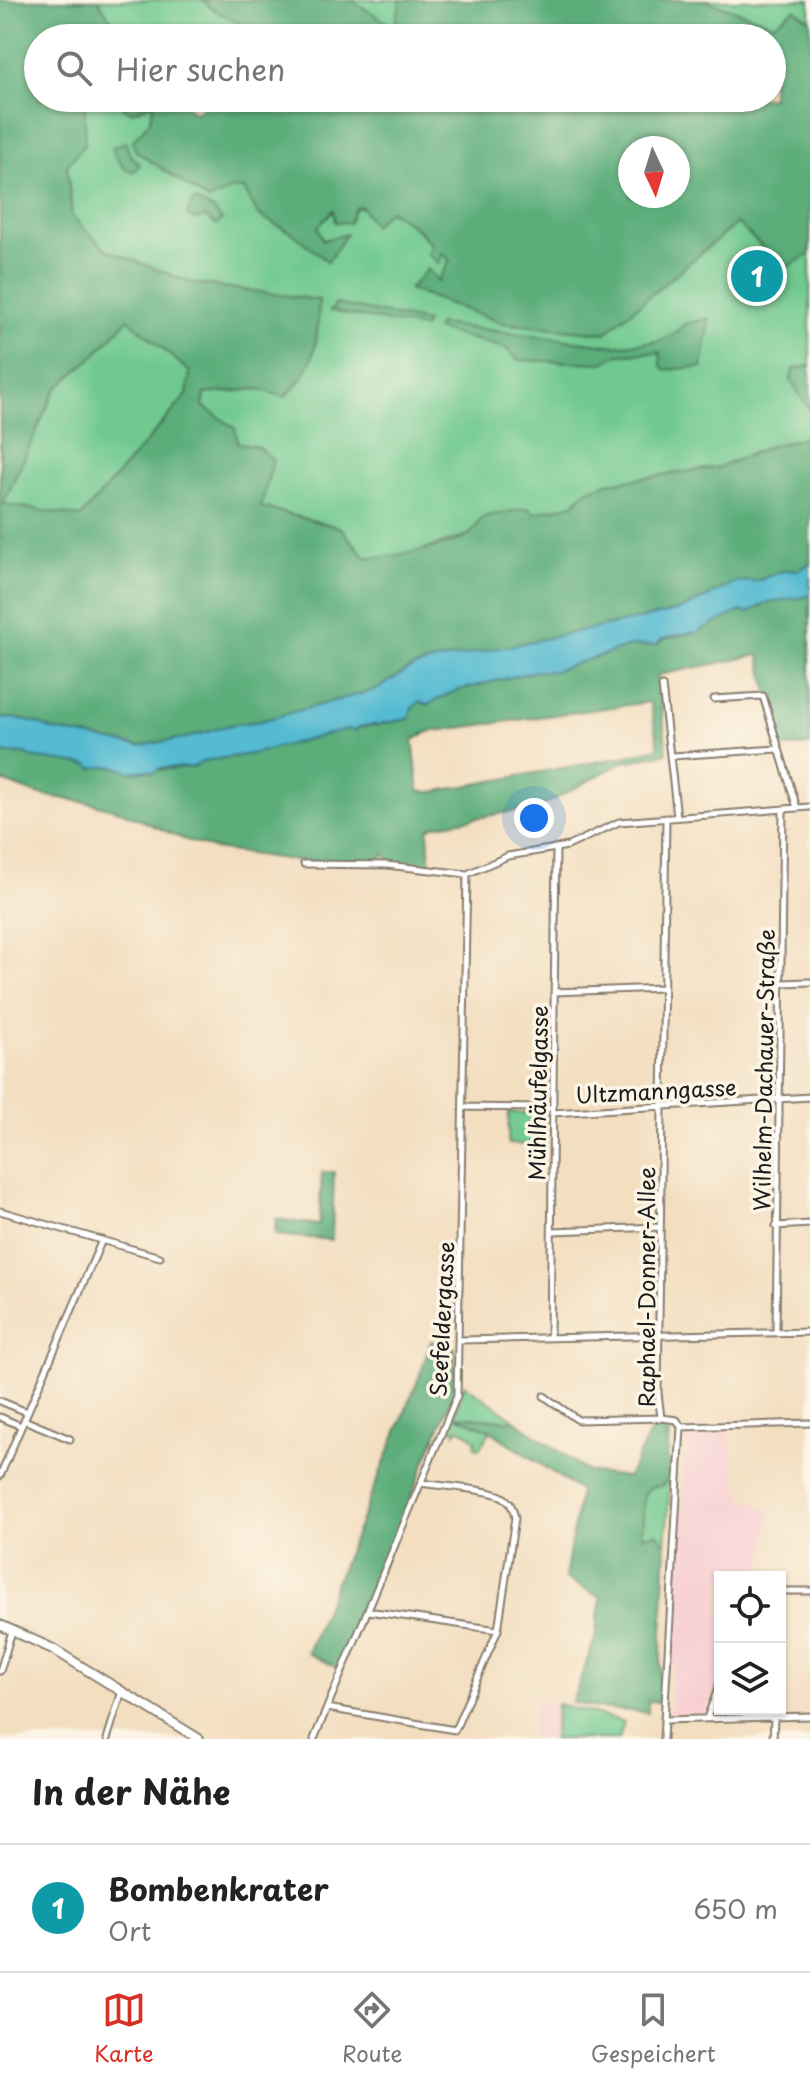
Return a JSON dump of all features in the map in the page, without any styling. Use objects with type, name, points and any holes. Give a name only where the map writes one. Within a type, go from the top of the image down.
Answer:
[{"type":"main road","points":[[0,1625],[43,1644],[199,1739]]},
{"type":"street","points":[[662,686],[677,817]]},
{"type":"street","points":[[714,699],[763,696],[797,808]]},
{"type":"street","points":[[672,756],[778,749]]},
{"type":"street","points":[[304,864],[386,865],[467,874],[508,856],[568,846],[619,822],[810,807]]},
{"type":"street","name":"Wilhelm-Dachauer-Straße","points":[[776,1332],[783,809]]},
{"type":"street","name":"Raphael-Donner-Allee","points":[[663,1739],[681,1427],[677,1420],[661,1418],[658,1336],[666,818]]},
{"type":"street","name":"Mühlhäufelgasse","points":[[550,1337],[556,849]]},
{"type":"street","name":"Seefeldergasse","points":[[314,1739],[457,1396],[467,874]]},
{"type":"street","points":[[781,983],[810,982]]},
{"type":"street","points":[[554,992],[663,988]]},
{"type":"street","name":"Ultzmanngasse","points":[[463,1107],[552,1110],[810,1097]]},
{"type":"street","points":[[0,1211],[160,1257]]},
{"type":"street","points":[[776,1226],[810,1224]]},
{"type":"street","points":[[552,1231],[660,1227]]},
{"type":"street","points":[[0,1476],[102,1240]]},
{"type":"street","points":[[460,1340],[810,1332]]},
{"type":"street","points":[[544,1396],[578,1420],[661,1418]]},
{"type":"street","points":[[0,1401],[27,1412]]},
{"type":"street","points":[[0,1417],[70,1439]]},
{"type":"street","points":[[681,1427],[810,1423]]},
{"type":"street","points":[[327,1708],[455,1730],[498,1630],[515,1518],[513,1509],[504,1497],[497,1494],[421,1483]]},
{"type":"street","points":[[786,1591],[810,1591]]},
{"type":"street","points":[[368,1611],[498,1630]]},
{"type":"street","points":[[0,1671],[12,1630]]},
{"type":"street","points":[[107,1739],[123,1690]]},
{"type":"street","points":[[707,1718],[714,1699]]},
{"type":"street","points":[[664,1720],[810,1716]]},
{"type":"street","points":[[773,1739],[774,1717]]},
{"type":"shaded area","points":[[727,1428],[742,1498],[771,1510],[762,1571],[714,1571],[714,1691],[704,1714],[669,1715],[687,1429]]},
{"type":"shaded area","points":[[535,1700],[578,1710],[566,1739],[530,1739]]},
{"type":"green space","points":[[0,0],[98,0],[114,24],[24,24],[24,112],[85,112],[85,143],[67,166],[72,217],[107,250],[192,283],[319,300],[314,353],[304,375],[285,397],[258,389],[205,394],[203,406],[235,428],[238,443],[258,447],[273,460],[261,507],[341,528],[365,557],[388,556],[451,543],[472,531],[482,517],[528,508],[535,513],[574,504],[584,492],[607,483],[720,467],[770,446],[810,436],[810,563],[799,570],[785,570],[757,581],[736,582],[685,608],[664,614],[427,663],[409,669],[378,689],[190,737],[139,746],[52,730],[12,718],[0,719]],"holes":[[[128,319],[190,372],[187,395],[81,517],[3,504],[55,390],[95,355]]]},
{"type":"green space","points":[[98,0],[203,0],[211,8],[240,24],[114,24]]},
{"type":"green space","points":[[203,0],[351,0],[389,24],[240,24],[211,8]]},
{"type":"green space","points":[[351,0],[401,0],[396,24],[389,24]]},
{"type":"green space","points":[[401,0],[704,0],[774,24],[395,24]]},
{"type":"green space","points":[[704,0],[810,0],[810,20],[795,9],[774,24]]},
{"type":"green space","points":[[795,9],[810,20],[810,254],[785,268],[737,223],[605,333],[502,323],[409,289],[428,269],[438,281],[450,261],[442,253],[439,263],[428,254],[432,244],[412,224],[389,210],[373,226],[361,206],[355,208],[349,223],[335,222],[333,210],[318,227],[323,240],[346,234],[328,262],[294,234],[258,215],[244,189],[232,189],[209,201],[136,151],[132,142],[150,121],[152,112],[786,112],[786,24],[774,24]]},
{"type":"green space","points":[[85,112],[152,112],[150,121],[133,142],[232,189],[244,189],[259,215],[294,234],[328,261],[345,235],[323,241],[318,227],[334,209],[388,211],[408,222],[432,245],[429,254],[439,262],[441,252],[450,261],[438,281],[427,269],[410,290],[502,323],[605,333],[737,223],[784,268],[810,254],[810,366],[793,369],[791,381],[810,410],[810,436],[770,446],[720,467],[607,483],[584,492],[574,504],[535,513],[416,552],[380,558],[365,557],[341,528],[260,507],[268,475],[266,457],[252,446],[238,444],[234,428],[203,406],[205,394],[258,389],[319,300],[192,283],[107,250],[72,217],[67,166],[85,143]],"holes":[[[710,319],[661,352],[518,360],[507,349],[439,324],[615,346],[659,341],[677,332],[684,324]]]},
{"type":"green space","points":[[125,142],[130,155],[140,164],[135,171],[126,170],[115,156],[112,147]]},
{"type":"green space","points":[[195,200],[214,210],[222,220],[216,225],[206,217],[194,220],[187,215]]},
{"type":"green space","points":[[336,304],[426,322],[423,328],[330,311]]},
{"type":"green space","points":[[710,318],[702,367],[665,370],[661,365],[660,352],[618,354],[603,363],[518,360],[507,349],[436,329],[439,324],[615,346],[659,341],[677,332],[684,324]]},
{"type":"green space","points":[[128,319],[190,372],[187,395],[81,517],[3,504],[55,390],[95,355]]},
{"type":"green space","points":[[810,366],[810,410],[791,381],[793,369]]},
{"type":"green space","points":[[810,596],[810,745],[782,748],[759,655],[658,675],[667,753],[621,763],[542,806],[433,826],[428,830],[430,868],[391,864],[384,854],[376,863],[304,862],[215,849],[183,839],[123,812],[36,794],[0,780],[0,753],[27,754],[30,757],[130,772],[193,767],[203,761],[251,754],[290,742],[296,744],[327,733],[409,719],[412,708],[419,701],[427,705],[455,691],[535,671],[553,671],[630,646],[657,645],[662,640],[699,631],[740,611],[747,613],[769,602]],"holes":[[[650,702],[659,748],[432,792],[419,791],[413,740],[428,732]]]},
{"type":"green space","points":[[509,1112],[543,1113],[547,1117],[546,1145],[508,1144]]},
{"type":"green space","points":[[322,1172],[334,1172],[332,1240],[275,1235],[276,1219],[319,1225]]},
{"type":"green space","points":[[431,1341],[455,1348],[454,1393],[339,1669],[307,1653]]},
{"type":"green space","points":[[464,1384],[516,1421],[459,1416],[489,1430],[479,1449],[474,1446],[476,1440],[459,1428],[456,1433],[456,1429],[451,1430]]},
{"type":"green space","points":[[456,1416],[516,1421],[588,1472],[628,1477],[654,1425],[664,1425],[669,1430],[667,1459],[671,1464],[670,1477],[661,1486],[650,1487],[644,1495],[642,1536],[657,1533],[666,1544],[659,1702],[648,1701],[648,1713],[572,1702],[595,1639],[601,1598],[565,1578],[580,1491],[489,1430]]},
{"type":"green space","points":[[670,1477],[666,1544],[657,1533],[642,1536],[644,1495],[650,1487],[661,1486]]},
{"type":"green space","points":[[557,1704],[624,1722],[619,1739],[553,1739]]},
{"type":"water","points":[[810,563],[810,596],[769,602],[747,613],[740,611],[697,634],[693,632],[662,639],[657,645],[630,646],[553,671],[535,671],[455,691],[427,705],[419,702],[412,708],[409,719],[359,727],[356,731],[348,729],[251,754],[203,761],[193,767],[161,768],[152,773],[149,770],[129,772],[121,768],[92,768],[90,765],[30,757],[27,754],[0,753],[0,719],[12,718],[53,730],[139,746],[190,737],[378,689],[409,669],[427,663],[664,614],[685,608],[736,582],[757,581],[785,570],[799,570]]},
{"type":"place","name":"Bombenkrater","points":[[757,276]]}]
